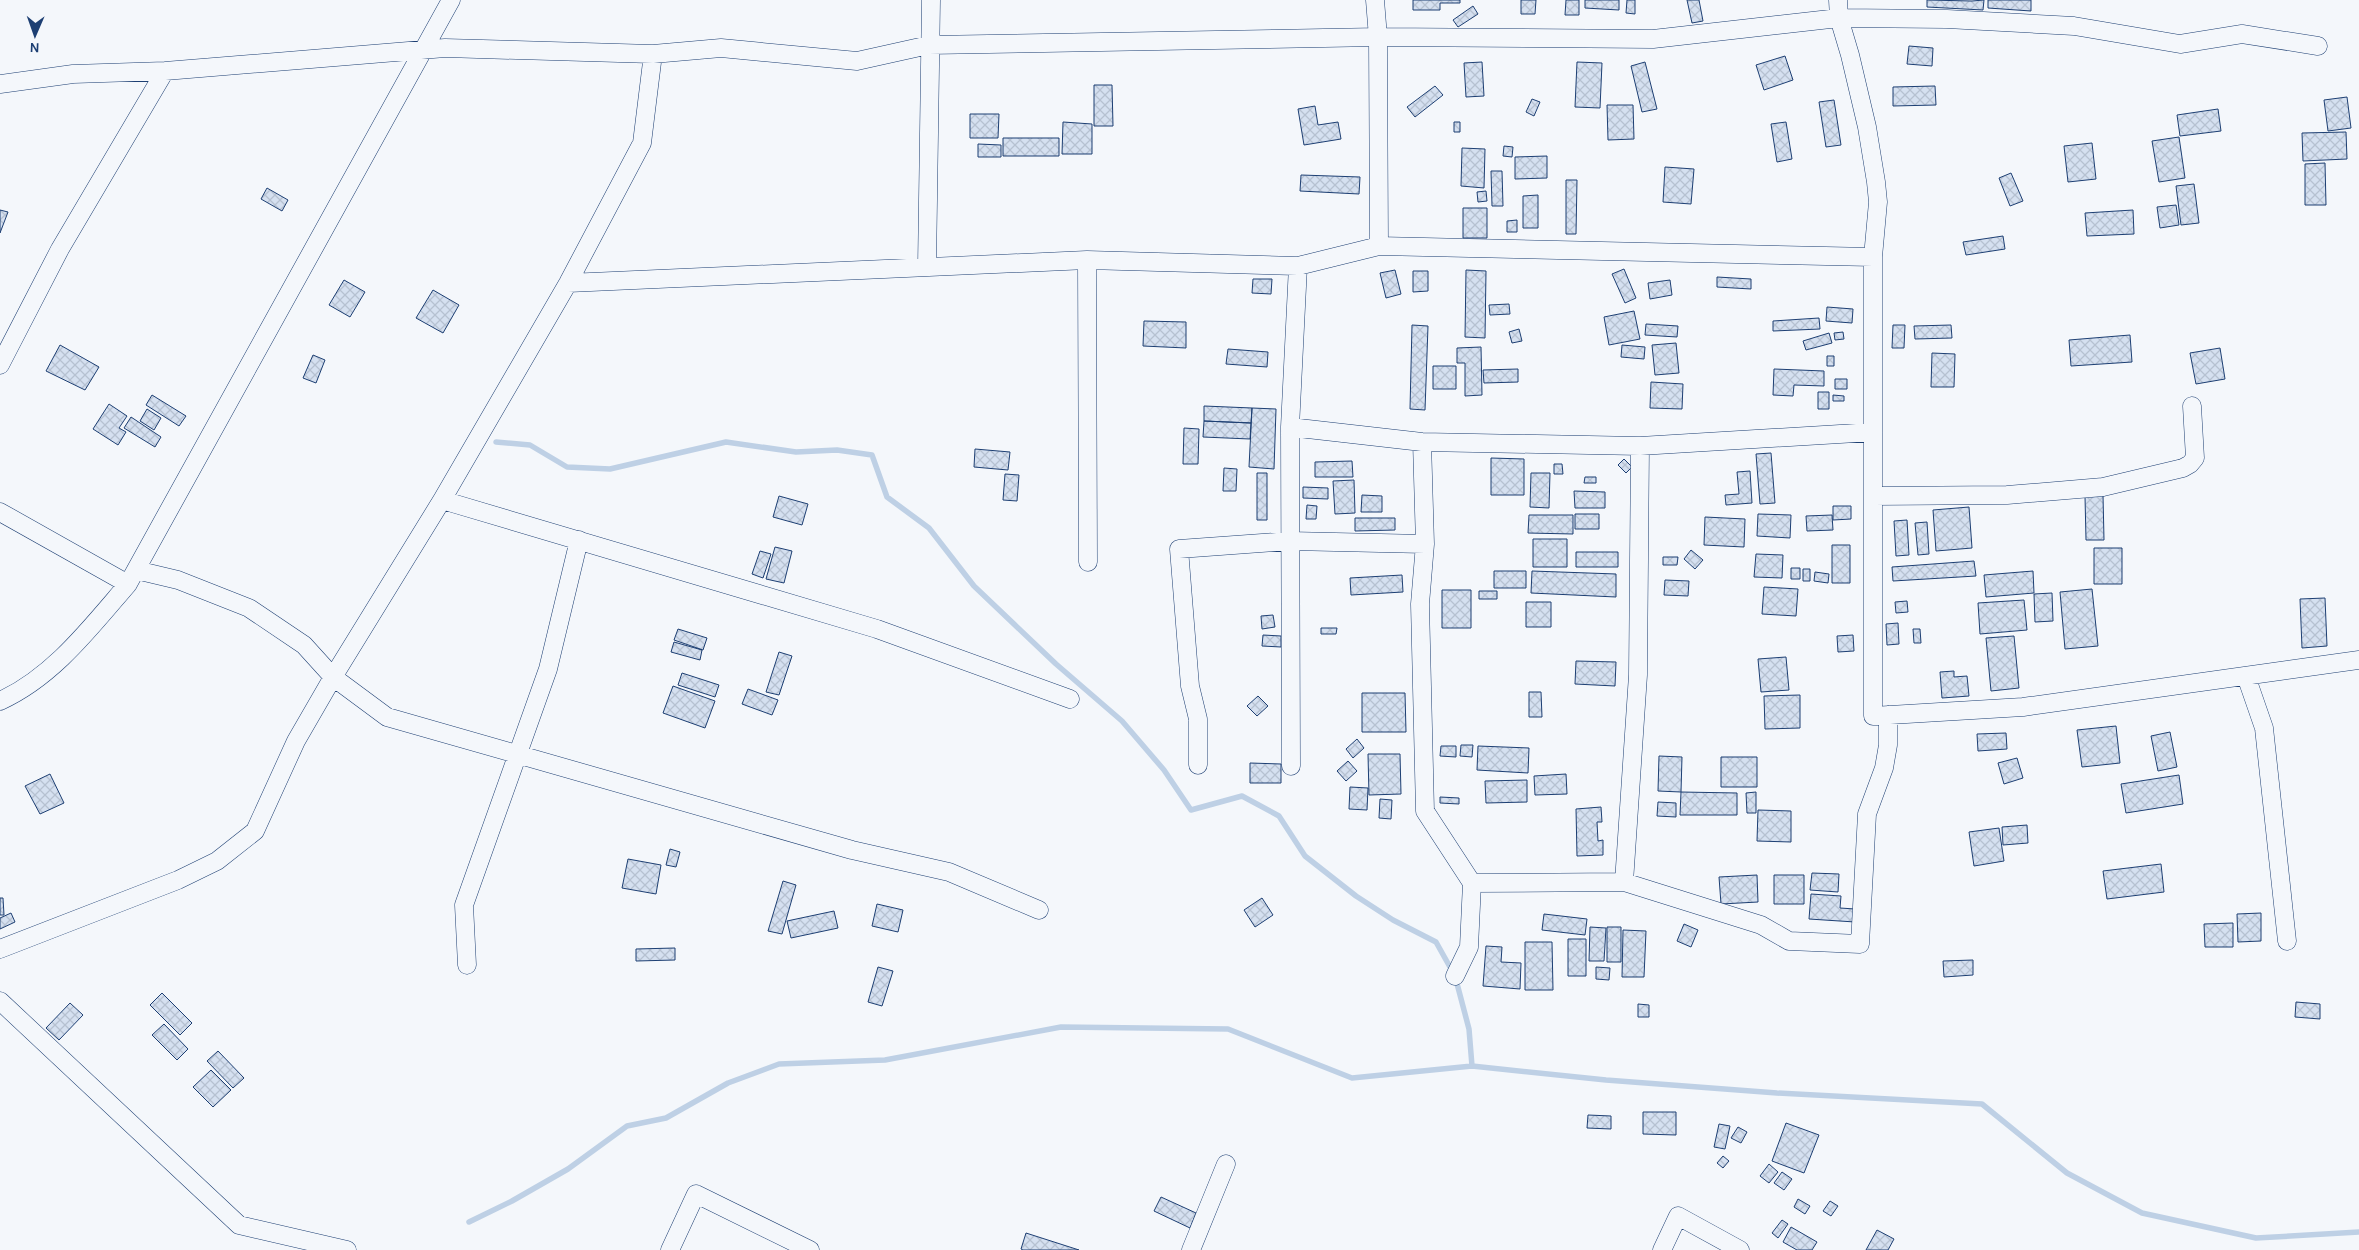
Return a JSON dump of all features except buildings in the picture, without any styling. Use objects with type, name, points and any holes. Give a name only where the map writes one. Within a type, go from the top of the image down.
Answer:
[{"type":"street","points":[[0,702],[19,693],[72,649],[132,577],[451,0]]},
{"type":"street","points":[[928,268],[931,0]]},
{"type":"street","points":[[1375,0],[1378,37],[1379,246]]},
{"type":"street","points":[[1838,0],[1839,18],[1867,127],[1878,202],[1873,257],[1873,716],[2023,707],[2359,660]]},
{"type":"street","points":[[0,84],[73,74],[165,71],[445,48],[653,54],[721,48],[857,61],[929,45],[1378,37],[1653,39],[1839,18],[1946,19],[2074,26],[2180,44],[2242,34],[2318,46]]},
{"type":"street","points":[[0,949],[178,880],[217,861],[255,831],[296,741],[333,677],[442,500],[568,283],[642,143],[653,54]]},
{"type":"street","points":[[0,365],[60,249],[165,71]]},
{"type":"street","points":[[568,283],[1087,260],[1298,266],[1379,246],[1873,257]]},
{"type":"street","points":[[1087,260],[1088,562]]},
{"type":"street","points":[[1291,766],[1290,427],[1298,266]]},
{"type":"street","points":[[1873,496],[2007,495],[2104,487],[2184,468],[2194,458],[2192,406]]},
{"type":"street","points":[[1290,427],[1422,442],[1640,446],[1873,432]]},
{"type":"street","points":[[1422,442],[1425,544],[1420,604],[1425,811],[1472,882],[1469,947],[1455,976]]},
{"type":"street","points":[[1624,882],[1634,760],[1638,675],[1640,446]]},
{"type":"street","points":[[442,500],[878,629],[1070,700]]},
{"type":"street","points":[[0,512],[132,577],[178,580],[249,608],[304,645],[333,677],[387,717],[852,850],[949,872],[1039,910]]},
{"type":"street","points":[[467,965],[464,905],[519,755],[548,669],[579,540]]},
{"type":"street","points":[[1198,764],[1198,719],[1190,686],[1179,549],[1290,541],[1425,544]]},
{"type":"street","points":[[2246,676],[2264,728],[2287,941]]},
{"type":"street","points":[[1472,882],[1624,882],[1761,925],[1788,941],[1860,944],[1867,814],[1884,768],[1888,745],[1888,715]]},
{"type":"street","points":[[0,1001],[239,1225],[347,1250]]},
{"type":"street","points":[[1191,1250],[1226,1164]]},
{"type":"street","points":[[670,1250],[696,1194],[810,1250]]},
{"type":"street","points":[[1662,1250],[1678,1216],[1740,1250]]},
{"type":"waterway","points":[[496,442],[530,445],[567,467],[610,469],[726,442],[796,452],[837,450],[872,455],[887,497],[929,528],[974,586],[1056,664],[1122,721],[1164,770],[1191,810],[1242,796],[1279,816],[1305,856],[1356,896],[1393,920],[1436,942],[1455,976],[1469,1029],[1472,1066]]},
{"type":"waterway","points":[[469,1222],[512,1201],[568,1169],[627,1126],[666,1118],[728,1083],[779,1064],[885,1060],[1061,1027],[1228,1029],[1352,1078],[1472,1066],[1606,1080],[1777,1093],[1982,1104],[2067,1173],[2142,1213],[2256,1238],[2359,1232]]}]
